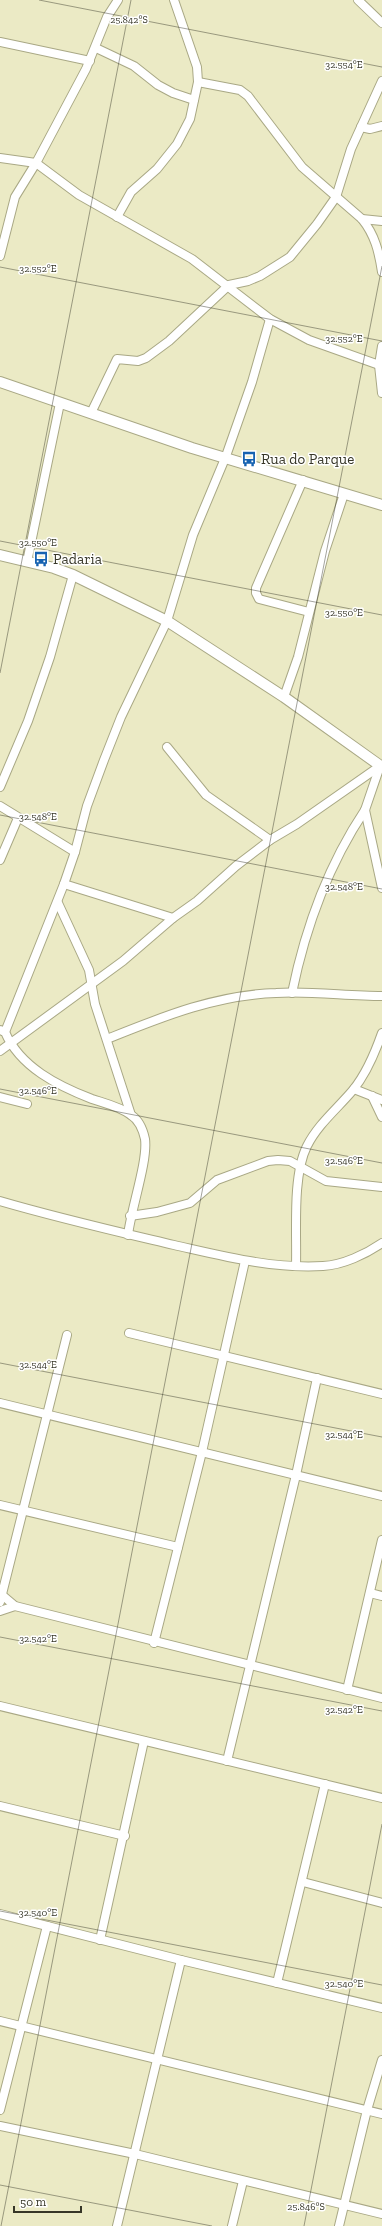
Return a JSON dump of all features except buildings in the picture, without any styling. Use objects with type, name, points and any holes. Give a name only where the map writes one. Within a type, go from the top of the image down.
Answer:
[{"type":"street","points":[[0,256],[15,197],[36,163],[90,61],[107,17],[118,0]]},
{"type":"street","points":[[117,217],[131,192],[157,169],[177,144],[186,129],[194,100],[198,82],[197,68],[174,0]]},
{"type":"street","points":[[358,0],[382,23]]},
{"type":"street","points":[[0,42],[90,61]]},
{"type":"street","points":[[96,48],[134,66],[158,85],[173,93],[194,100]]},
{"type":"street","points":[[91,413],[117,360],[138,361],[146,358],[169,341],[229,285],[248,281],[260,276],[290,257],[317,224],[336,197],[361,127],[382,81]]},
{"type":"street","points":[[198,82],[244,93],[261,111],[302,167],[362,218],[374,236],[380,254],[382,272]]},
{"type":"street","points":[[361,127],[370,129],[382,126]]},
{"type":"street","points":[[0,158],[36,163],[79,196],[192,259],[229,285],[270,319],[309,340],[380,365]]},
{"type":"street","points":[[362,218],[382,221]]},
{"type":"street","points":[[131,1115],[85,1096],[28,1065],[11,1044],[3,1031],[58,903],[76,852],[87,806],[121,717],[167,621],[193,536],[226,456],[252,382],[270,319]]},
{"type":"street","points":[[382,346],[380,365],[382,393]]},
{"type":"street","points":[[0,382],[192,448],[226,456],[382,505]]},
{"type":"street","points":[[27,562],[60,403]]},
{"type":"street","points":[[303,480],[256,588],[256,593],[259,599],[309,612]]},
{"type":"street","points":[[284,697],[298,657],[325,551],[344,494]]},
{"type":"street","points":[[0,555],[54,568],[73,575],[167,621],[284,697],[381,765]]},
{"type":"street","points":[[1,783],[28,721],[50,656],[73,575]]},
{"type":"street","points":[[167,747],[206,795],[270,840]]},
{"type":"street","points":[[292,992],[298,965],[323,891],[353,829],[365,810],[381,765]]},
{"type":"street","points":[[0,1051],[123,961],[173,918],[198,901],[236,866],[270,840],[297,824],[381,765]]},
{"type":"street","points":[[0,806],[76,852]]},
{"type":"street","points":[[365,810],[382,888]]},
{"type":"street","points":[[0,860],[18,818]]},
{"type":"street","points":[[64,884],[173,918]]},
{"type":"street","points":[[58,903],[89,970],[90,985],[131,1115],[140,1125],[145,1139],[144,1155],[130,1216],[128,1235]]},
{"type":"street","points":[[107,1039],[159,1018],[205,1002],[237,996],[292,992],[382,996]]},
{"type":"street","points":[[296,1266],[300,1166],[307,1145],[331,1113],[354,1090],[363,1077],[379,1053],[382,1033]]},
{"type":"street","points":[[354,1090],[382,1100]]},
{"type":"street","points":[[372,1096],[382,1117]]},
{"type":"street","points":[[0,1097],[27,1104]]},
{"type":"street","points":[[130,1216],[157,1212],[190,1203],[217,1180],[268,1161],[290,1161],[326,1181],[382,1187]]},
{"type":"street","points":[[0,1201],[73,1222],[245,1261],[296,1266],[325,1266],[353,1258],[382,1243]]},
{"type":"street","points":[[154,1643],[202,1452],[245,1261]]},
{"type":"street","points":[[129,1333],[224,1354],[382,1394]]},
{"type":"street","points":[[67,1335],[1,1599],[15,1606],[154,1643],[382,1698]]},
{"type":"street","points":[[227,1761],[296,1475],[317,1378]]},
{"type":"street","points":[[0,1403],[382,1496]]},
{"type":"street","points":[[0,1505],[178,1547]]},
{"type":"street","points":[[347,1690],[382,1540]]},
{"type":"street","points":[[370,1593],[382,1596]]},
{"type":"street","points":[[0,1611],[15,1606]]},
{"type":"street","points":[[0,1706],[382,1798]]},
{"type":"street","points":[[100,1940],[125,1836],[144,1741]]},
{"type":"street","points":[[277,1983],[303,1882],[325,1784]]},
{"type":"street","points":[[0,1806],[125,1836]]},
{"type":"street","points":[[303,1882],[382,1903]]},
{"type":"street","points":[[0,1914],[181,1960],[382,2008]]},
{"type":"street","points":[[0,2110],[47,1926]]},
{"type":"street","points":[[117,2226],[181,1960]]},
{"type":"street","points":[[0,2020],[382,2114]]},
{"type":"street","points":[[339,2226],[366,2110],[382,2060]]},
{"type":"street","points":[[0,2126],[135,2154],[382,2214]]},
{"type":"street","points":[[232,2226],[243,2181]]},
{"type":"place","name":"Rua do Parque","points":[[249,459]]},
{"type":"place","name":"Padaria","points":[[41,559]]}]
